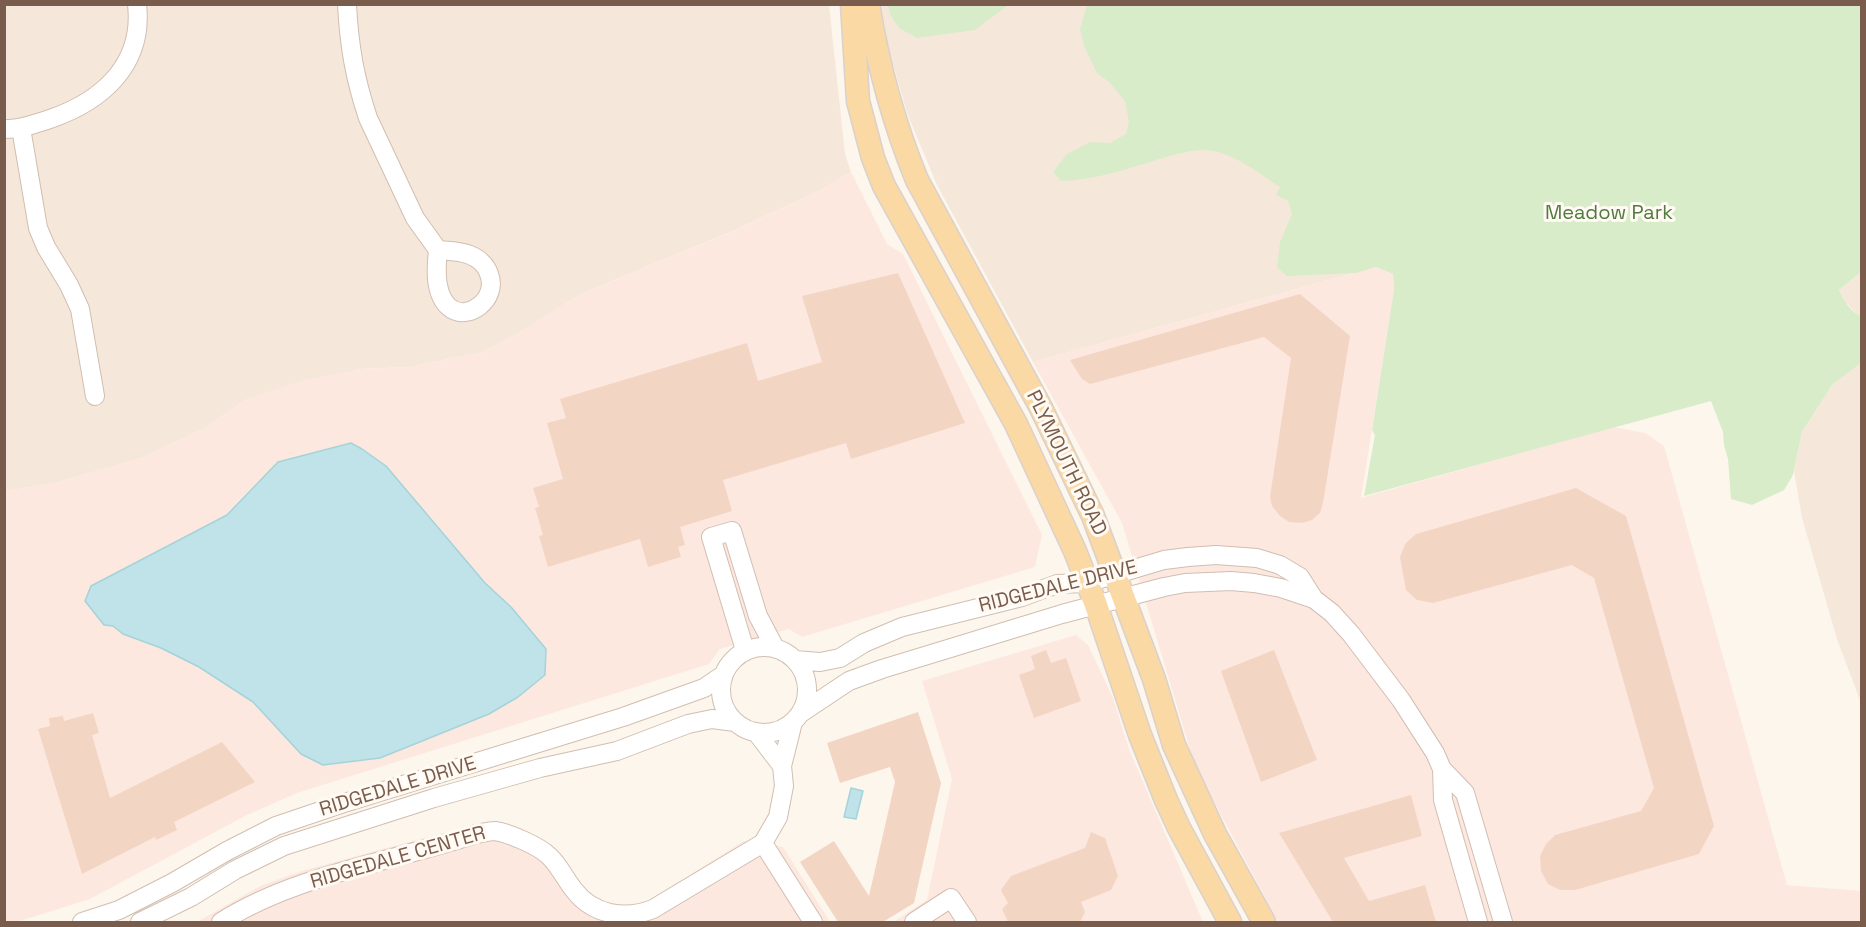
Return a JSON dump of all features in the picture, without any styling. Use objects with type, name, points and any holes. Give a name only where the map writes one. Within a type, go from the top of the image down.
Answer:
[{"type":"main road","name":"PLYMOUTH ROAD","points":[[852,4],[858,101],[873,158],[884,186],[1016,424],[1075,551],[1096,605],[1140,735],[1179,828],[1230,922]]},
{"type":"main road","name":"PLYMOUTH ROAD","points":[[868,4],[882,72],[906,154],[917,180],[1041,408],[1093,516],[1154,679],[1174,745],[1215,834],[1264,922]]},
{"type":"main road","points":[[903,222],[933,208]]},
{"type":"main road","points":[[1179,828],[1187,868],[1216,922]]},
{"type":"street","points":[[95,396],[80,309],[38,228],[13,128],[68,113],[106,90],[120,72],[138,31],[137,4]]},
{"type":"street","points":[[347,4],[348,42],[368,118],[415,218],[438,250]]},
{"type":"street","points":[[742,653],[744,647],[711,537],[732,531],[758,616],[775,648]]},
{"type":"street","name":"RIDGEDALE DRIVE","points":[[795,660],[820,662],[840,658],[902,627],[1022,597],[1057,584],[1087,582],[1164,560],[1188,557],[1216,555],[1257,558],[1280,565],[1300,577],[1314,599]]},
{"type":"street","name":"RIDGEDALE DRIVE","points":[[797,717],[849,681],[1096,605],[1185,583],[1231,581],[1281,588],[1314,599],[1332,613],[1352,634],[1401,700],[1435,753],[1442,769],[1465,793],[1503,922]]},
{"type":"street","points":[[797,717],[779,730],[764,733],[756,732],[735,722],[727,712],[722,700],[721,687],[723,675],[731,662],[752,648],[775,648],[795,660],[806,682],[807,697],[797,717],[782,766],[784,786],[778,817],[763,843],[813,922]]},
{"type":"street","name":"RIDGEDALE DRIVE","points":[[82,922],[129,904],[172,883],[227,850],[276,826],[623,717],[704,687],[723,675]]},
{"type":"street","name":"RIDGEDALE DRIVE","points":[[140,922],[284,846],[434,798],[540,768],[617,750],[688,724],[712,719],[735,722]]},
{"type":"street","points":[[756,732],[782,766]]},
{"type":"street","name":"RIDGEDALE DRIVE","points":[[1442,769],[1443,800],[1478,922]]},
{"type":"street","name":"RIDGEDALE CENTER","points":[[221,922],[243,908],[287,890],[476,834],[494,831],[533,844],[550,857],[576,893],[606,913],[623,916],[639,915],[672,898],[763,843]]},
{"type":"street","points":[[914,922],[951,898],[967,922]]},
{"type":"shaded area","points":[[4,5],[829,5],[845,154],[851,172],[815,193],[733,231],[581,294],[519,333],[483,352],[410,367],[361,369],[245,400],[205,428],[142,458],[51,484],[5,491]]},
{"type":"shaded area","points":[[878,5],[1335,5],[1376,267],[1033,362],[937,185],[907,113]]},
{"type":"shaded area","points":[[851,172],[887,244],[903,254],[1042,535],[1035,567],[802,637],[789,629],[720,649],[709,664],[297,793],[245,816],[90,899],[17,922],[5,922],[4,491],[51,484],[142,458],[205,428],[245,400],[304,380],[361,369],[410,367],[483,352],[519,333],[581,294],[734,231],[815,193]]},
{"type":"shaded area","points":[[1376,267],[1393,274],[1394,289],[1361,498],[1613,427],[1645,433],[1664,446],[1787,885],[1861,891],[1861,922],[1278,922],[1195,766],[1122,523],[1033,362]]},
{"type":"shaded area","points":[[1861,272],[1861,316],[1857,315],[1845,301],[1839,290]]},
{"type":"shaded area","points":[[1861,363],[1861,703],[1837,639],[1802,518],[1794,471],[1802,432],[1832,385]]},
{"type":"shaded area","points":[[1076,635],[1088,645],[1113,698],[1129,749],[1203,922],[893,922],[927,900],[952,779],[922,681]]},
{"type":"shaded area","points":[[479,823],[497,824],[574,877],[595,898],[621,907],[645,903],[744,841],[783,847],[830,922],[197,922],[260,886],[305,870]]},
{"type":"green space","points":[[888,4],[1008,5],[975,30],[917,38],[899,28],[890,14]]},
{"type":"green space","name":"Meadow Park","points":[[1087,5],[1861,5],[1861,272],[1839,290],[1845,302],[1861,316],[1861,363],[1832,385],[1802,432],[1793,475],[1784,490],[1752,505],[1731,499],[1723,432],[1711,401],[1364,496],[1375,435],[1372,430],[1394,289],[1393,274],[1376,267],[1356,273],[1287,276],[1277,267],[1280,242],[1292,214],[1288,201],[1276,195],[1280,187],[1245,164],[1216,151],[1191,151],[1102,175],[1061,181],[1053,172],[1067,154],[1090,142],[1110,143],[1126,134],[1129,122],[1125,101],[1109,82],[1097,73],[1084,46],[1080,29]]},
{"type":"water","points":[[351,443],[386,466],[485,583],[511,607],[546,649],[545,675],[518,697],[489,714],[380,758],[323,765],[301,754],[253,702],[199,667],[161,648],[123,634],[113,626],[104,625],[85,601],[91,586],[227,515],[278,462]]},
{"type":"water","points":[[851,788],[863,791],[856,819],[844,817]]},
{"type":"building","points":[[898,273],[965,423],[851,459],[846,443],[723,480],[732,511],[680,527],[685,545],[678,547],[681,557],[648,567],[640,539],[548,567],[539,536],[543,535],[535,508],[539,507],[533,488],[563,479],[547,423],[566,418],[560,399],[747,343],[758,381],[822,362],[802,296]]},
{"type":"building","points":[[1300,294],[1350,336],[1323,503],[1320,513],[1312,520],[1302,523],[1289,522],[1280,516],[1272,506],[1270,497],[1291,358],[1264,337],[1090,384],[1082,379],[1070,360]]},
{"type":"building","points":[[1576,488],[1626,516],[1714,826],[1699,854],[1575,890],[1560,890],[1548,884],[1541,871],[1540,856],[1546,844],[1555,835],[1641,811],[1654,788],[1594,578],[1572,565],[1433,603],[1417,600],[1406,590],[1400,557],[1405,544],[1416,534]]},
{"type":"building","points":[[1046,650],[1051,663],[1066,658],[1081,701],[1034,718],[1019,675],[1035,669],[1031,656]]},
{"type":"building","points":[[1274,650],[1317,760],[1261,782],[1221,671]]},
{"type":"building","points":[[918,712],[941,783],[914,903],[883,922],[838,922],[800,862],[834,841],[869,896],[895,782],[890,767],[840,783],[827,743]]},
{"type":"building","points":[[93,713],[99,733],[92,735],[110,798],[222,742],[255,782],[174,822],[177,830],[156,840],[155,837],[82,874],[38,729],[50,726],[49,718],[63,716],[64,721]]},
{"type":"building","points":[[1411,795],[1422,836],[1344,858],[1369,901],[1425,885],[1436,922],[1333,922],[1279,833]]},
{"type":"building","points":[[1091,832],[1105,838],[1118,876],[1111,890],[1081,902],[1085,912],[1080,922],[1008,922],[1002,909],[1008,903],[1001,890],[1011,876],[1085,848]]}]
